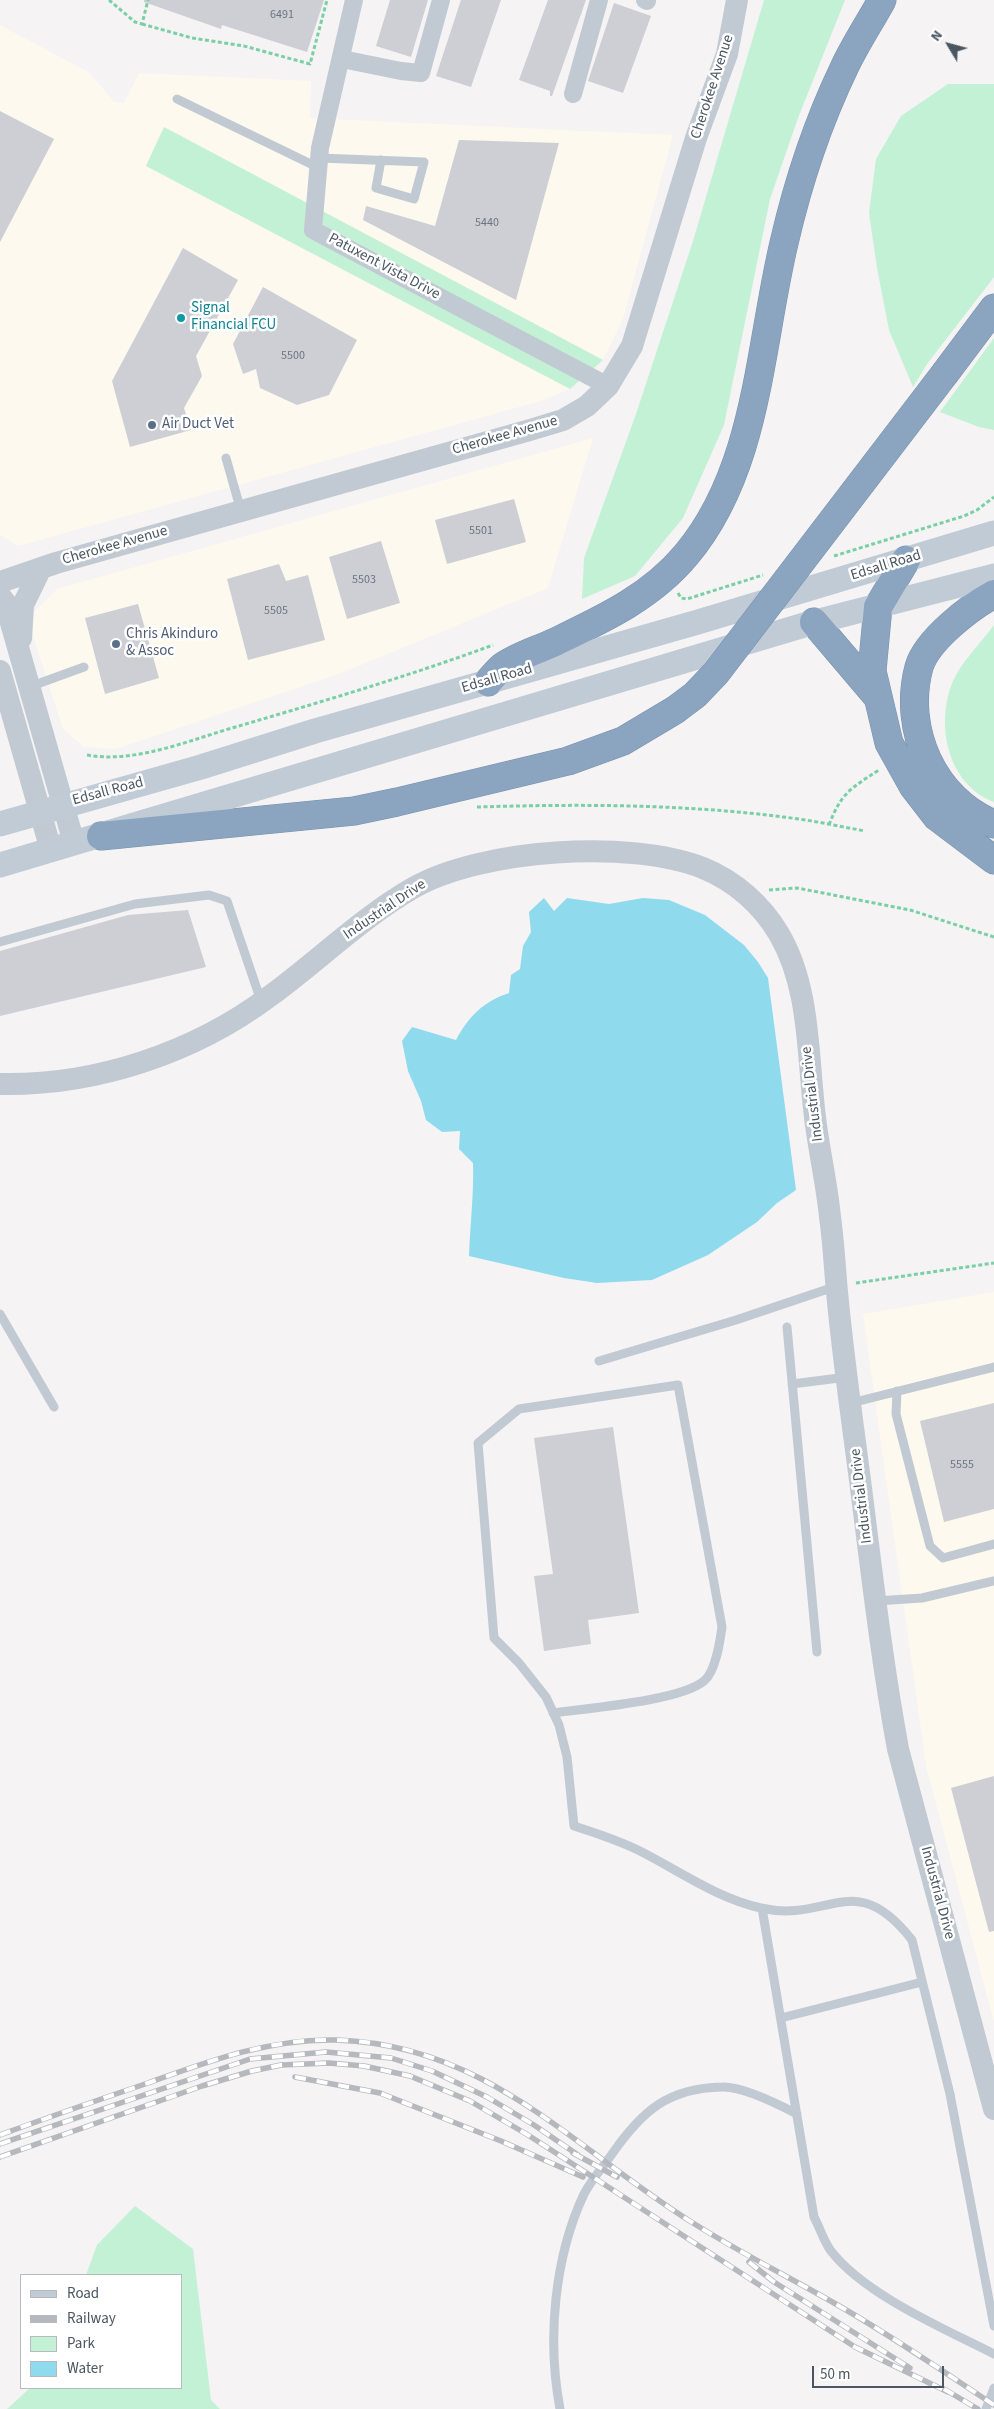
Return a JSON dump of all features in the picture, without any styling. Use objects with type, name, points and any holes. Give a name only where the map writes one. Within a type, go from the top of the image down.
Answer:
[{"type":"highway","points":[[488,682],[502,667],[608,617],[640,598],[686,556],[718,507],[733,474],[747,428],[783,244],[799,185],[820,124],[845,65],[882,0]]},
{"type":"highway","points":[[101,836],[344,812],[397,802],[568,761],[623,741],[675,710],[695,695],[716,673],[850,500],[994,308]]},
{"type":"highway","points":[[906,560],[878,607],[872,671],[889,742],[913,786],[937,817],[994,860]]},
{"type":"highway","points":[[994,594],[973,605],[936,640],[920,666],[915,700],[917,737],[938,781],[956,802],[978,818],[994,824]]},
{"type":"highway","points":[[814,622],[877,696]]},
{"type":"main road","name":"Edsall Road","points":[[0,824],[201,767],[324,728],[488,682],[994,533]]},
{"type":"main road","points":[[0,865],[814,622],[994,576]]},
{"type":"street","name":"Patuxent Vista Drive","points":[[354,0],[318,162],[313,230],[608,386]]},
{"type":"street","points":[[342,59],[401,72],[421,72],[441,0]]},
{"type":"street","points":[[574,94],[599,0]]},
{"type":"street","name":"Cherokee Avenue","points":[[0,582],[41,568],[564,420],[587,406],[608,386],[632,346],[696,138],[727,54],[737,0]]},
{"type":"street","points":[[21,659],[23,605],[41,568]]},
{"type":"street","points":[[0,596],[5,602],[29,687],[52,808],[51,850]]},
{"type":"street","points":[[0,671],[4,697],[52,808],[74,843]]},
{"type":"street","name":"Industrial Drive","points":[[0,1084],[46,1084],[73,1079],[136,1063],[199,1040],[262,1002],[391,902],[419,885],[457,869],[505,859],[551,854],[597,852],[642,854],[675,859],[704,868],[743,892],[764,912],[781,938],[796,976],[809,1060],[815,1121],[830,1214],[850,1404],[898,1749],[993,2100]]},
{"type":"lane","points":[[176,99],[318,162],[381,160],[424,162],[414,199],[376,188],[381,160]]},
{"type":"lane","points":[[226,458],[241,511]]},
{"type":"lane","points":[[29,687],[84,668]]},
{"type":"lane","points":[[0,942],[135,904],[209,895],[227,901],[262,1002]]},
{"type":"lane","points":[[599,1361],[736,1320],[837,1286]]},
{"type":"lane","points":[[0,1314],[54,1407]]},
{"type":"lane","points":[[787,1327],[817,1652]]},
{"type":"lane","points":[[850,1404],[897,1391],[969,1375],[994,1367]]},
{"type":"lane","points":[[792,1384],[847,1377]]},
{"type":"lane","points":[[553,1713],[677,1695],[705,1680],[718,1653],[722,1626],[678,1385],[519,1409],[478,1443],[494,1638],[530,1676],[546,1698],[553,1713],[559,1725],[568,1757],[574,1826],[606,1836],[637,1849],[729,1899],[762,1908],[785,1911],[858,1900],[879,1907],[898,1922],[912,1940],[950,2094],[994,2326]]},
{"type":"lane","points":[[897,1391],[896,1414],[930,1546],[943,1558],[994,1544]]},
{"type":"lane","points":[[876,1601],[922,1598],[994,1581]]},
{"type":"lane","points":[[762,1908],[814,2217],[831,2251],[855,2276],[910,2312],[994,2354]]},
{"type":"lane","points":[[781,2018],[922,1982]]},
{"type":"lane","points":[[560,2409],[555,2382],[554,2314],[567,2240],[584,2193],[625,2135],[656,2104],[680,2092],[724,2086],[767,2099],[797,2114]]},
{"type":"lane","points":[[986,2409],[994,2388]]},
{"type":"path","points":[[109,0],[135,22],[192,38],[244,46],[310,64],[327,0]]},
{"type":"path","points":[[142,24],[148,0]]},
{"type":"path","points":[[829,825],[841,798],[852,787],[897,757]]},
{"type":"path","points":[[472,807],[601,805],[704,809],[784,817],[865,831]]},
{"type":"path","points":[[797,888],[910,910],[994,937]]},
{"type":"path","points":[[861,1283],[994,1263]]},
{"type":"shaded area","points":[[0,25],[90,73],[114,102],[124,103],[139,73],[311,81],[310,118],[673,135],[623,319],[603,360],[164,127],[146,166],[570,389],[541,401],[18,546],[0,535]]},
{"type":"shaded area","points":[[593,438],[548,588],[339,674],[116,749],[84,747],[63,729],[33,636],[34,612],[57,589]]},
{"type":"shaded area","points":[[994,1292],[994,2022],[926,1766],[863,1314]]},
{"type":"green space","points":[[764,0],[845,0],[798,118],[770,199],[724,425],[683,518],[635,576],[582,599],[584,558],[636,414],[693,241]]},
{"type":"green space","points":[[948,84],[994,84],[994,277],[927,364],[913,387],[889,330],[869,213],[876,159],[901,116]]},
{"type":"green space","points":[[164,127],[603,360],[570,389],[146,166]]},
{"type":"green space","points":[[994,338],[994,430],[979,427],[940,412]]},
{"type":"green space","points":[[994,625],[994,802],[978,793],[965,782],[956,767],[949,751],[945,716],[953,681],[966,659]]},
{"type":"green space","points":[[135,2206],[193,2249],[211,2400],[220,2409],[7,2409],[29,2389],[182,2389],[182,2274],[86,2274],[97,2245]]},
{"type":"water","points":[[544,898],[554,911],[567,898],[609,904],[643,898],[669,900],[705,915],[744,945],[768,978],[796,1190],[777,1203],[757,1222],[708,1255],[652,1280],[597,1283],[564,1278],[469,1256],[473,1163],[459,1149],[460,1131],[442,1132],[426,1120],[421,1101],[408,1071],[402,1041],[412,1027],[456,1040],[466,1024],[484,1005],[509,993],[511,975],[520,969],[523,946],[531,932],[529,912]]},
{"type":"building","points":[[144,0],[324,0],[307,52],[222,25],[221,29],[144,2]]},
{"type":"building","points":[[390,0],[428,0],[411,57],[376,46]]},
{"type":"building","points":[[461,0],[501,0],[471,87],[436,76]]},
{"type":"building","points":[[548,0],[586,0],[552,96],[550,96],[550,91],[519,80]]},
{"type":"building","points":[[614,3],[651,16],[623,93],[588,81]]},
{"type":"building","points":[[0,111],[54,139],[0,242]]},
{"type":"building","points":[[459,140],[559,143],[516,300],[363,220],[366,206],[435,226]]},
{"type":"building","name":"Signal Financial FCU","points":[[183,248],[238,280],[196,356],[202,376],[184,408],[191,430],[130,447],[112,381]]},
{"type":"building","points":[[263,287],[357,340],[329,395],[297,405],[260,388],[256,369],[243,374],[233,344]]},
{"type":"building","points":[[514,499],[526,542],[447,564],[435,520]]},
{"type":"building","points":[[381,541],[400,603],[347,619],[329,557]]},
{"type":"building","points":[[279,564],[286,581],[308,575],[325,640],[248,660],[227,579]]},
{"type":"building","points":[[138,604],[159,678],[105,694],[85,618]]},
{"type":"building","points":[[188,910],[206,967],[0,1016],[0,951],[128,915]]},
{"type":"building","points":[[994,1403],[994,1509],[944,1522],[920,1421]]},
{"type":"building","points":[[613,1427],[639,1613],[588,1620],[591,1644],[544,1651],[534,1576],[553,1574],[534,1438]]},
{"type":"building","points":[[994,1776],[994,1931],[989,1932],[951,1788]]},
{"type":"railway","points":[[0,2135],[241,2052],[312,2040],[337,2040],[391,2046],[440,2060],[485,2081],[527,2106],[693,2223],[875,2327],[994,2405]]},
{"type":"railway","points":[[0,2144],[250,2059],[326,2052],[391,2058],[432,2071],[487,2097],[534,2125],[578,2155]]},
{"type":"railway","points":[[0,2157],[202,2086],[252,2071],[281,2065],[329,2063],[364,2066],[410,2076],[470,2101],[528,2135],[855,2347],[948,2392]]},
{"type":"railway","points":[[295,2077],[380,2093],[501,2141],[583,2177]]},
{"type":"railway","points":[[573,2153],[617,2177]]},
{"type":"railway","points":[[749,2262],[774,2282],[910,2368]]},
{"type":"railway","points":[[944,2389],[978,2409]]},
{"type":"place","name":"Signal Financial FCU","points":[[181,318]]},
{"type":"place","name":"Air Duct Vet","points":[[152,425]]},
{"type":"place","name":"Chris Akinduro & Assoc","points":[[116,644]]}]
